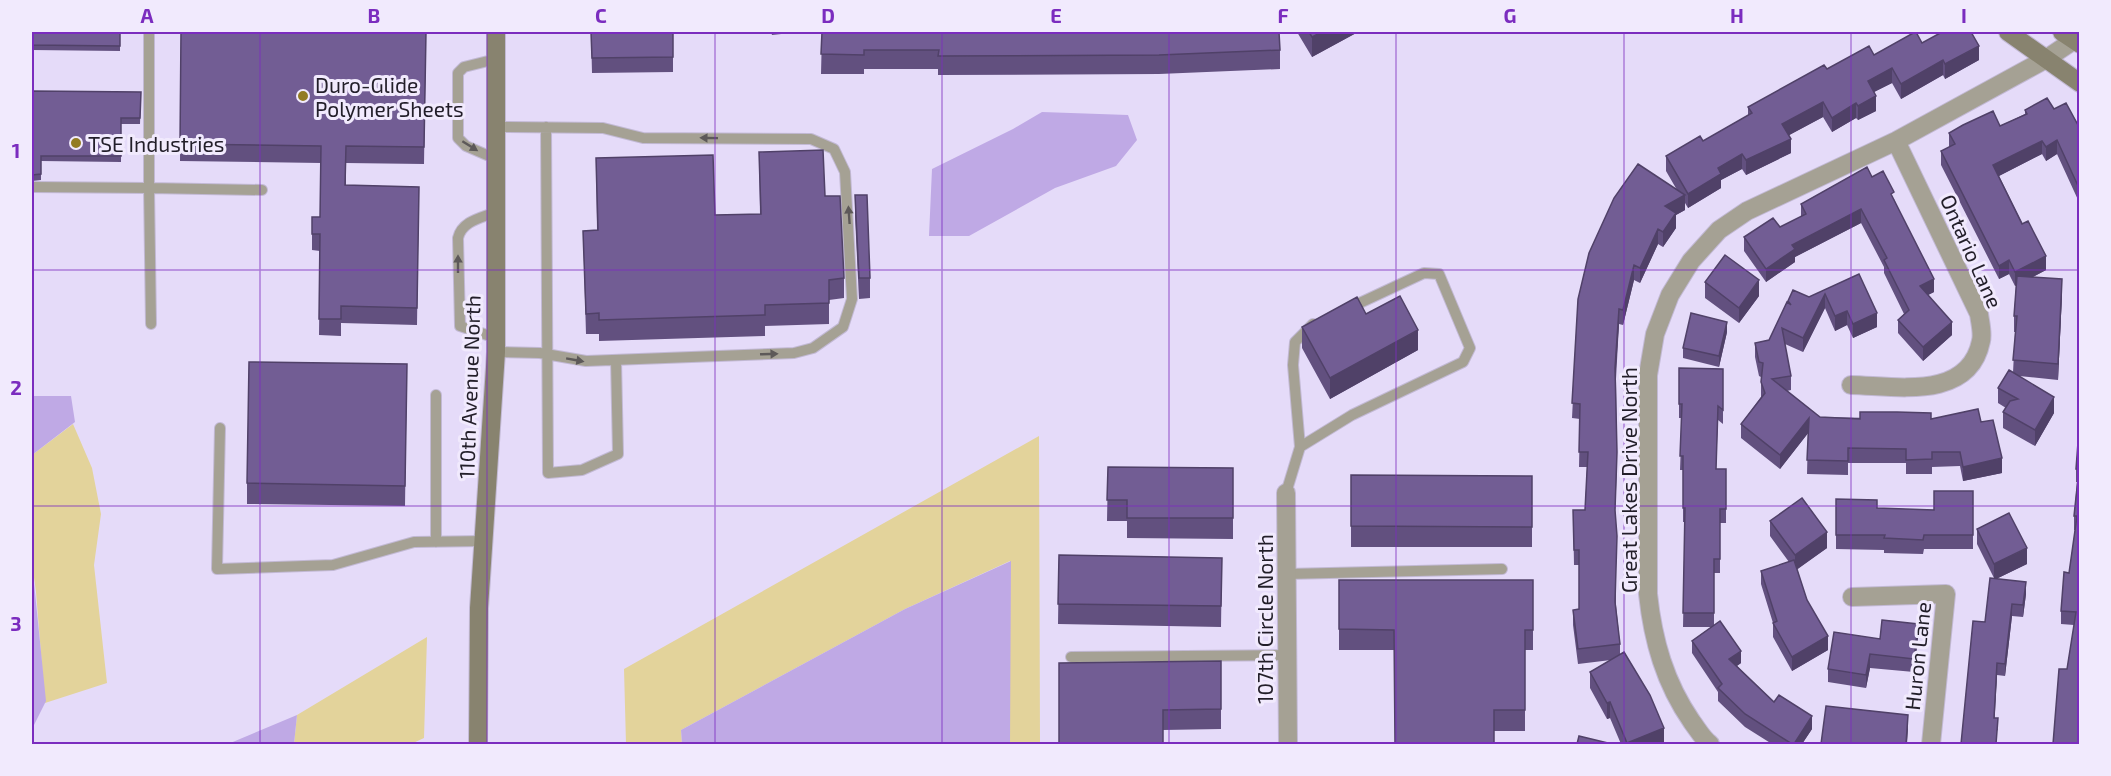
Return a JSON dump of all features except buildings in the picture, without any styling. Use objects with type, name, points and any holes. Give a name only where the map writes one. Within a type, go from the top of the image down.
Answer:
[{"type":"street","name":"110th Avenue North","points":[[478,744],[479,608],[496,345],[496,32]]},
{"type":"street","points":[[2008,32],[2079,83]]},
{"type":"street","name":"Great Lakes Drive North","points":[[1707,744],[1680,705],[1661,664],[1652,630],[1648,594],[1648,375],[1655,334],[1670,295],[1691,261],[1719,230],[1747,211],[1896,141],[2046,59],[2074,38]]},
{"type":"street","name":"Ontario Lane","points":[[1851,385],[1932,386],[1957,379],[1973,363],[1982,340],[1980,314],[1896,141]]},
{"type":"street","name":"107th Circle North","points":[[1286,493],[1287,744]]},
{"type":"street","name":"Huron Lane","points":[[1852,597],[1946,594],[1931,744]]},
{"type":"lane","points":[[149,32],[151,324]]},
{"type":"lane","points":[[496,59],[465,67],[458,73],[456,133],[466,146],[496,159]]},
{"type":"lane","points":[[496,212],[467,223],[460,230],[458,238],[460,326],[496,345],[586,362],[794,353],[813,348],[843,327],[852,299],[845,172],[834,149],[811,139],[643,138],[603,128],[497,127]]},
{"type":"lane","points":[[546,127],[548,473],[582,470],[618,454],[616,360]]},
{"type":"lane","points":[[32,187],[262,189]]},
{"type":"lane","points":[[1286,493],[1300,447],[1293,365],[1295,342],[1308,326],[1424,273],[1439,274],[1470,348],[1462,362],[1352,415],[1300,447]]},
{"type":"lane","points":[[436,395],[436,542]]},
{"type":"lane","points":[[220,428],[217,568],[333,565],[414,543],[484,541]]},
{"type":"lane","points":[[1287,574],[1502,569]]},
{"type":"lane","points":[[1071,657],[1287,655]]},
{"type":"shaded area","points":[[1042,112],[1128,115],[1137,140],[1116,166],[1055,188],[969,236],[929,236],[932,169]]},
{"type":"shaded area","points":[[32,396],[71,396],[75,422],[32,455]]},
{"type":"shaded area","points":[[73,424],[92,468],[101,514],[94,565],[107,683],[45,703],[32,563],[32,455]]},
{"type":"shaded area","points":[[1039,436],[1040,744],[1010,744],[1010,561],[905,609],[681,730],[682,744],[626,744],[624,669]]},
{"type":"shaded area","points":[[1011,561],[1010,744],[682,744],[681,730],[905,609]]},
{"type":"shaded area","points":[[32,563],[46,701],[32,729]]},
{"type":"shaded area","points":[[427,637],[424,738],[411,744],[294,744],[297,715]]},
{"type":"shaded area","points":[[297,715],[294,744],[228,744]]},
{"type":"place","name":"Duro-Glide Polymer Sheets","points":[[303,96]]},
{"type":"place","name":"TSE Industries","points":[[76,143]]}]
